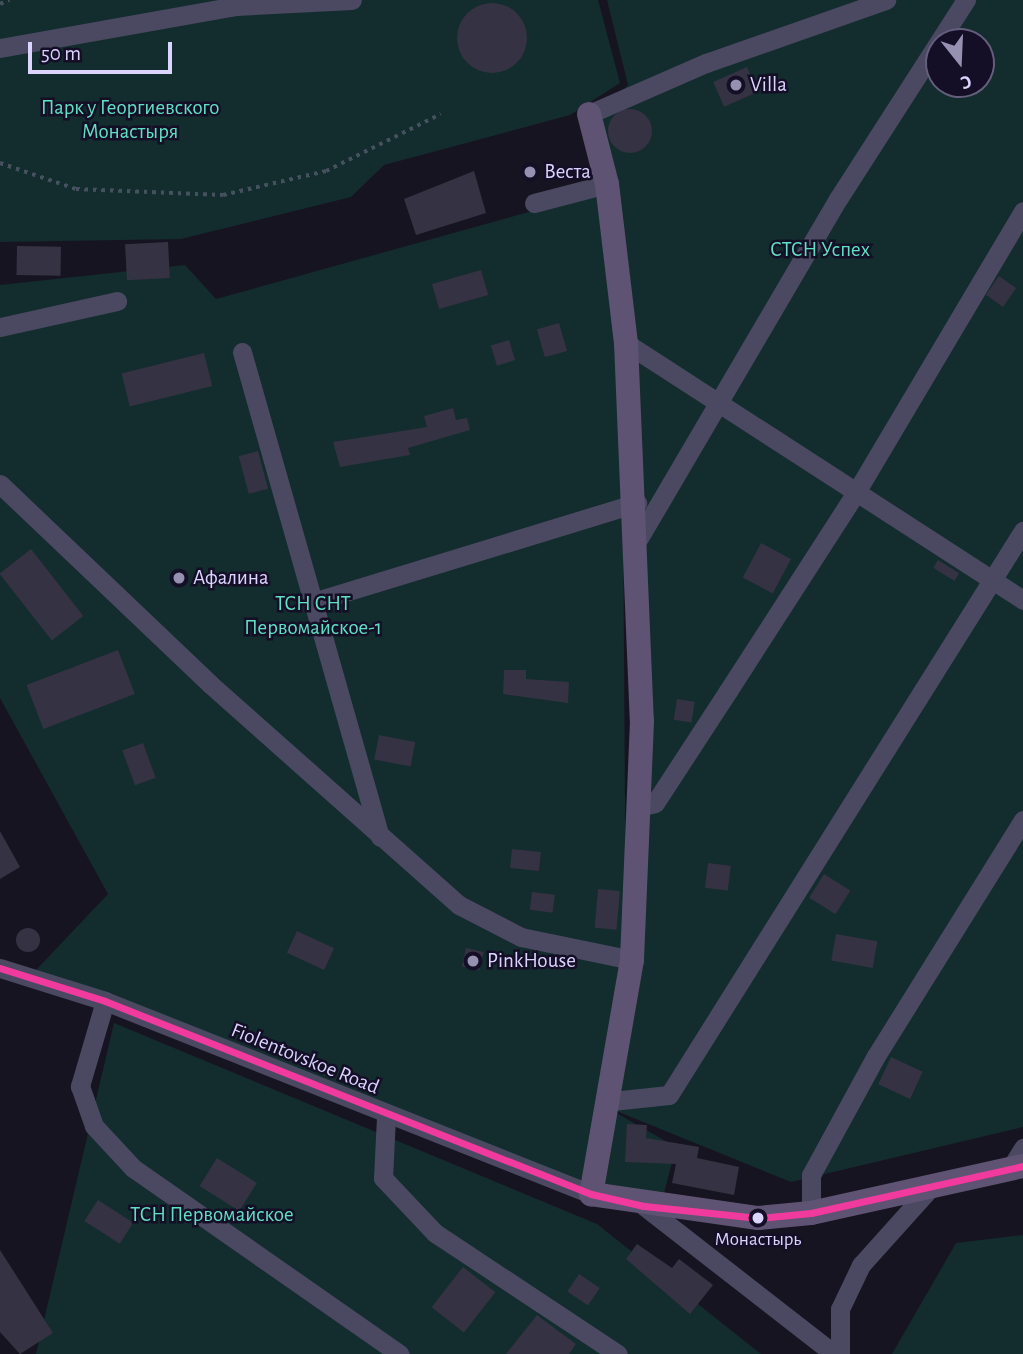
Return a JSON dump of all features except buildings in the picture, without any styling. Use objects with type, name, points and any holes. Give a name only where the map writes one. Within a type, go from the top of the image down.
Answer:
[{"type":"main road","points":[[589,114],[607,184],[626,343],[639,538],[638,807],[632,960],[612,1101],[591,1194],[644,1206],[758,1218],[811,1213],[1017,1168]]},
{"type":"street","points":[[0,48],[222,8],[352,0]]},
{"type":"street","points":[[589,114],[706,63],[886,0]]},
{"type":"street","points":[[639,538],[722,402],[838,199],[966,0]]},
{"type":"street","points":[[534,203],[607,184]]},
{"type":"street","points":[[638,807],[655,803],[858,489],[1023,211]]},
{"type":"street","points":[[0,327],[117,301]]},
{"type":"street","points":[[626,343],[858,489],[1023,600]]},
{"type":"street","points":[[242,352],[316,601],[380,837]]},
{"type":"street","points":[[0,484],[380,837],[459,905],[520,937],[632,960]]},
{"type":"street","points":[[316,601],[637,503]]},
{"type":"street","points":[[612,1101],[669,1095],[1023,531]]},
{"type":"street","points":[[811,1213],[811,1175],[876,1056],[1023,820]]},
{"type":"street","name":"Fiolentovskoe Road","points":[[0,968],[104,1001],[386,1117],[591,1194]]},
{"type":"street","points":[[104,1001],[80,1086],[94,1126],[133,1168],[400,1354]]},
{"type":"street","points":[[386,1117],[383,1178],[435,1233],[618,1354]]},
{"type":"street","points":[[1017,1168],[1023,1148]]},
{"type":"street","points":[[840,1354],[840,1309],[861,1265],[930,1188]]},
{"type":"street","points":[[644,1206],[834,1354]]},
{"type":"path","points":[[0,4],[9,0]]},
{"type":"path","points":[[0,163],[76,189],[223,195],[326,172],[441,114]]},
{"type":"green space","name":"Парк у Георгиевского Монастыря","points":[[0,0],[598,0],[620,83],[570,115],[384,165],[351,197],[181,239],[0,242]]},
{"type":"green space","points":[[607,0],[1023,0],[1023,1127],[791,1182],[604,1106],[676,1147],[664,1193],[606,1193],[36,970],[108,894],[0,698],[0,285],[185,265],[216,299],[601,192],[622,345],[626,952],[616,1027],[627,954],[633,581],[625,332],[596,117],[628,85]]},
{"type":"green space","name":"ТСН Первомайское","points":[[114,1023],[597,1224],[761,1354],[36,1354]]},
{"type":"green space","points":[[1023,1235],[1023,1354],[892,1354],[956,1243]]},
{"type":"transit line","points":[[0,968],[105,1001],[591,1194],[644,1206],[758,1218],[811,1213],[1023,1166]]},
{"type":"place","name":"Villa","points":[[736,85]]},
{"type":"place","name":"Веста","points":[[530,172]]},
{"type":"place","name":"Афалина","points":[[179,578]]},
{"type":"place","name":"PinkHouse","points":[[473,961]]},
{"type":"place","name":"Монастырь","points":[[758,1218]]},
{"type":"park label","name":"СТСН Успех","points":[[820,250]]},
{"type":"park label","name":"ТСН СНТ Первомайское-1","points":[[313,616]]}]
